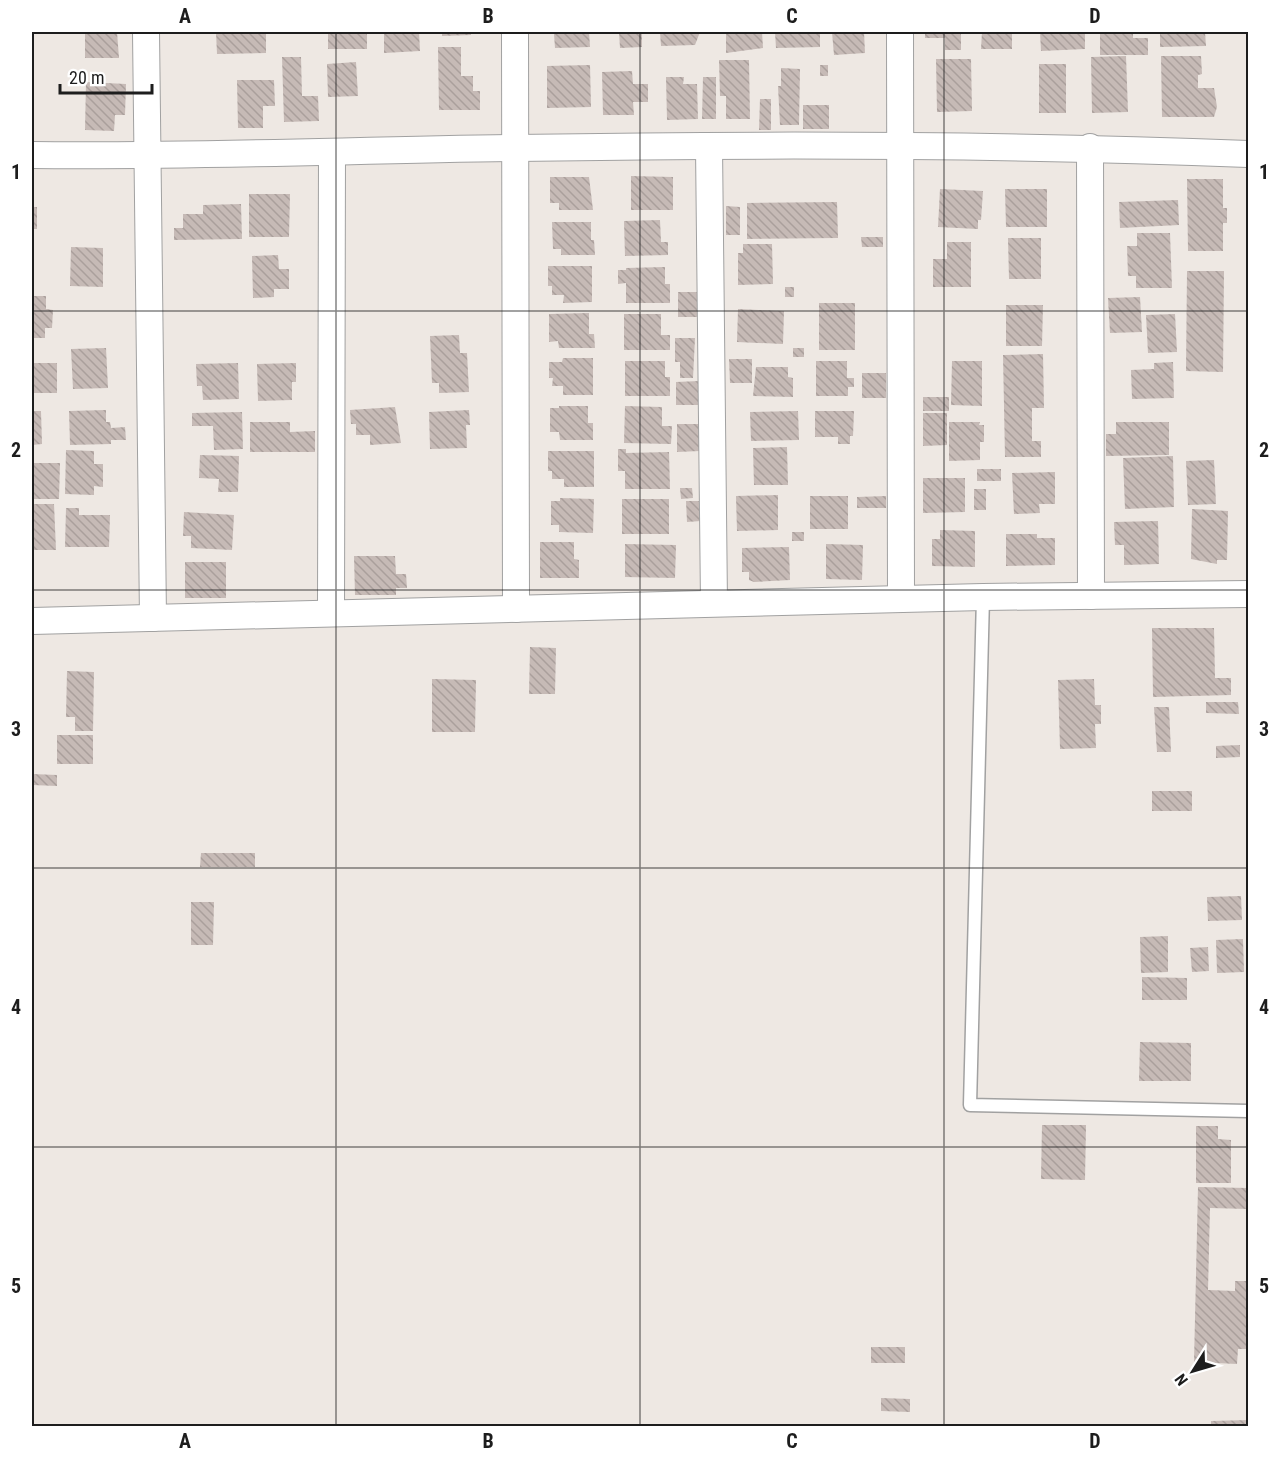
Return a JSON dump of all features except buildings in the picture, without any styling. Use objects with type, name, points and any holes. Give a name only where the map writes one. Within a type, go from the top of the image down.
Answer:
[{"type":"street","points":[[146,32],[153,618]]},
{"type":"street","points":[[515,32],[516,609]]},
{"type":"street","points":[[900,32],[901,599]]},
{"type":"street","points":[[32,155],[148,156],[515,148],[900,146],[1090,147],[1248,154]]},
{"type":"street","points":[[709,147],[714,603]]},
{"type":"street","points":[[1090,147],[1091,596]]},
{"type":"street","points":[[331,613],[332,152]]},
{"type":"street","points":[[32,621],[983,597],[1248,594]]},
{"type":"lane","points":[[983,597],[970,1105],[1248,1111]]}]
